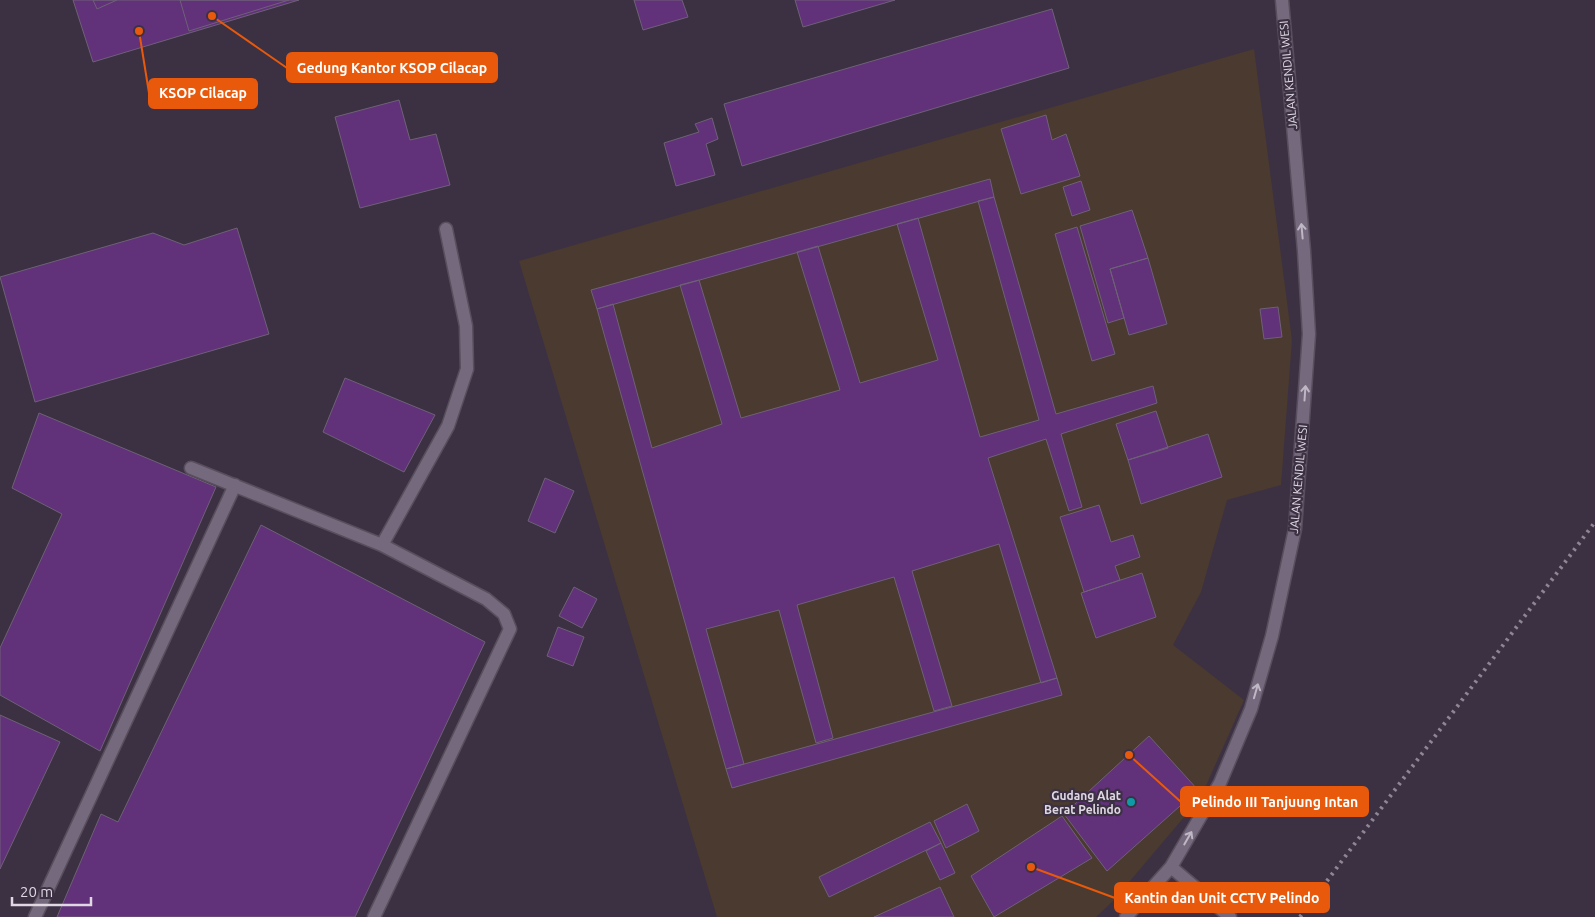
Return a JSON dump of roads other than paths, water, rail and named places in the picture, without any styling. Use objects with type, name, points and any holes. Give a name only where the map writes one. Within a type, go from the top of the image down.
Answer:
[{"type":"lane","name":"JALAN KENDIL WESI","points":[[1126,917],[1170,867],[1220,783],[1251,708],[1272,636],[1295,529],[1309,334],[1304,251],[1282,0]]},
{"type":"lane","points":[[382,545],[448,426],[467,369],[466,326],[446,229]]},
{"type":"lane","points":[[191,468],[382,545],[486,599],[504,614],[510,630],[374,917]]},
{"type":"lane","points":[[35,917],[236,485]]},
{"type":"lane","points":[[1170,867],[1230,917]]},
{"type":"railway","points":[[1300,917],[1595,522]]},
{"type":"place","name":"Gedung Kantor KSOP Cilacap","points":[[212,16]]},
{"type":"place","name":"KSOP Cilacap","points":[[139,31]]},
{"type":"place","name":"Pelindo III Tanjuung Intan","points":[[1129,755]]},
{"type":"place","name":"Gudang Alat Berat Pelindo","points":[[1131,802]]},
{"type":"place","name":"Kantin dan Unit CCTV Pelindo","points":[[1031,867]]}]
